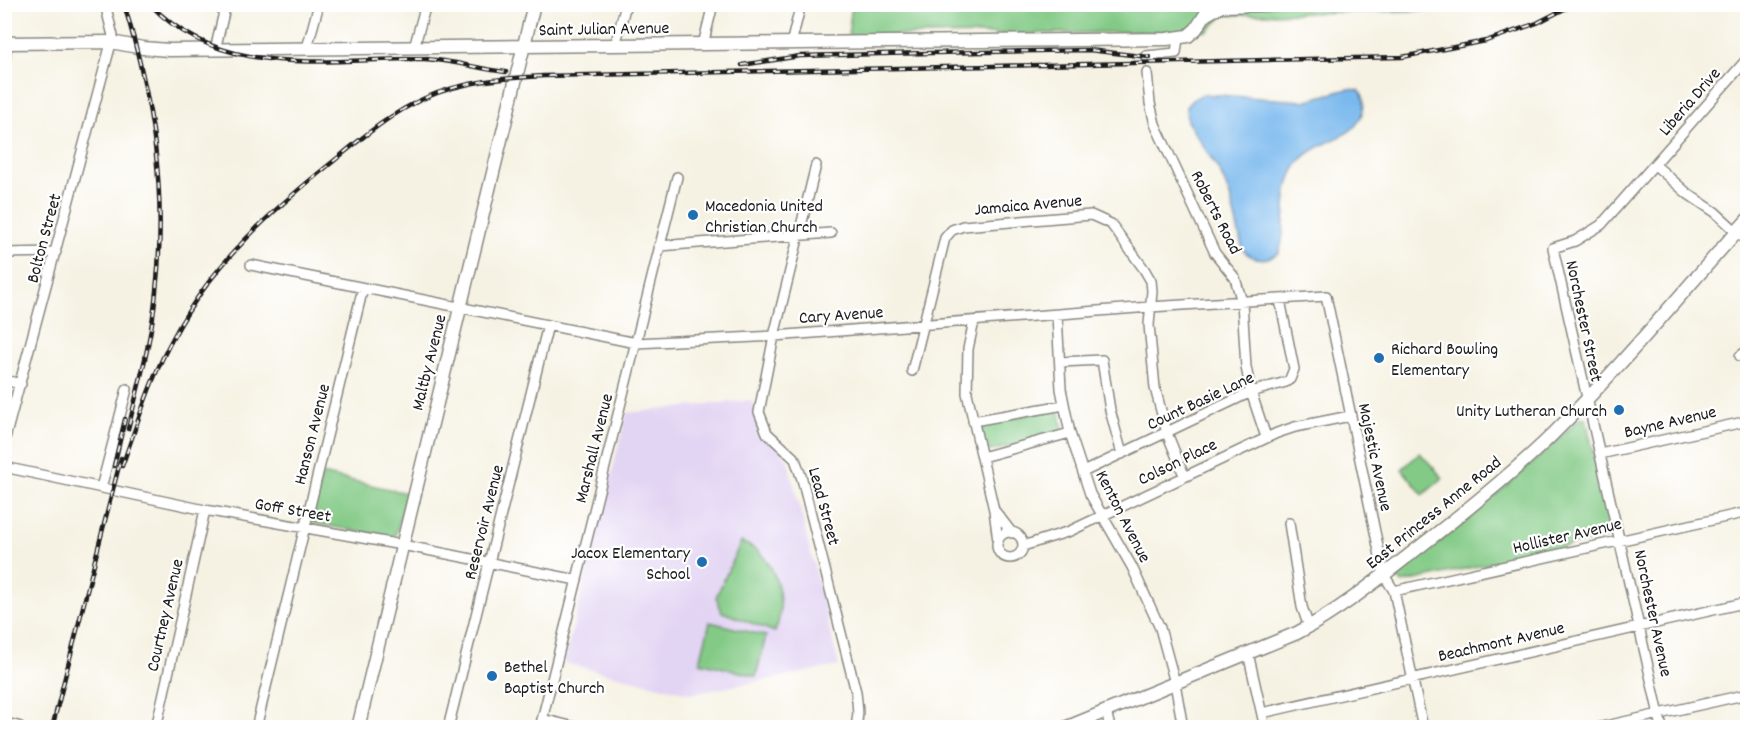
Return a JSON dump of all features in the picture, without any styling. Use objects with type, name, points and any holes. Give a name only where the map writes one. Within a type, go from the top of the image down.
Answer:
[{"type":"street","points":[[105,4],[112,28],[111,42]]},
{"type":"street","points":[[215,50],[226,4]]},
{"type":"street","points":[[307,48],[319,4]]},
{"type":"street","points":[[414,48],[426,4]]},
{"type":"street","name":"Maltby Avenue","points":[[358,728],[534,4]]},
{"type":"street","points":[[615,46],[626,4]]},
{"type":"street","points":[[703,45],[713,4]]},
{"type":"street","points":[[791,44],[801,4]]},
{"type":"street","points":[[1146,56],[1176,53],[1178,38],[1193,33],[1205,15],[1221,6],[1298,4]]},
{"type":"street","name":"Saint Julian Avenue","points":[[6,43],[111,42],[160,50],[215,50],[1178,38]]},
{"type":"street","name":"Bolton Street","points":[[4,442],[57,252],[111,42]]},
{"type":"street","points":[[4,67],[6,43]]},
{"type":"street","name":"Liberia Drive","points":[[1655,165],[1748,58]]},
{"type":"street","name":"Roberts Road","points":[[1148,73],[1150,103],[1155,124],[1215,252],[1235,278],[1242,302],[1246,367],[1251,392],[1266,437]]},
{"type":"street","name":"Lead Street","points":[[816,165],[774,336],[759,412],[767,433],[795,459],[802,479],[855,692],[858,709],[858,722],[855,728]]},
{"type":"street","points":[[1655,165],[1688,194],[1715,212],[1748,242]]},
{"type":"street","name":"Norchester Street","points":[[1586,400],[1552,248],[1575,241],[1600,225],[1655,165]]},
{"type":"street","name":"Marshall Avenue","points":[[541,723],[677,177]]},
{"type":"street","name":"Jamaica Avenue","points":[[924,325],[945,238],[951,230],[963,226],[1070,216],[1091,215],[1111,224],[1144,269],[1150,281],[1152,291],[1150,307]]},
{"type":"street","name":"East Princess Anne Road","points":[[1065,728],[1309,627],[1331,614],[1384,575],[1490,491],[1551,435],[1586,400],[1748,219]]},
{"type":"street","points":[[659,246],[831,232]]},
{"type":"street","points":[[4,253],[57,252]]},
{"type":"street","name":"Cary Avenue","points":[[251,265],[636,342],[774,336],[1326,296]]},
{"type":"street","name":"Hanson Avenue","points":[[256,728],[363,288]]},
{"type":"street","name":"Majestic Avenue","points":[[1326,296],[1384,575],[1394,591],[1423,728]]},
{"type":"street","name":"Count Basie Lane","points":[[1083,472],[1251,392],[1286,382],[1293,375],[1294,369],[1280,300]]},
{"type":"street","points":[[1150,307],[1155,388],[1167,433],[1184,476]]},
{"type":"street","name":"Kenton Avenue","points":[[1057,315],[1064,405],[1070,433],[1090,494],[1145,594],[1160,628],[1175,682],[1183,728]]},
{"type":"street","points":[[974,321],[968,349],[967,393],[994,510],[999,552],[1008,558],[1018,555],[1023,546],[1019,536],[1012,533],[1005,533],[998,541]]},
{"type":"street","name":"Reservoir Avenue","points":[[448,728],[548,325]]},
{"type":"street","points":[[912,371],[924,325]]},
{"type":"street","points":[[1060,362],[1102,360],[1110,410],[1122,454]]},
{"type":"street","points":[[4,380],[21,384]]},
{"type":"street","points":[[101,488],[127,389]]},
{"type":"street","name":"Norchester Avenue","points":[[1586,400],[1621,540],[1662,728]]},
{"type":"street","points":[[974,421],[1064,405]]},
{"type":"street","name":"Colson Place","points":[[1023,546],[1070,531],[1266,437],[1295,427],[1350,416]]},
{"type":"street","name":"Bayne Avenue","points":[[1600,453],[1748,421]]},
{"type":"street","points":[[982,457],[1070,433]]},
{"type":"street","name":"Goff Street","points":[[4,467],[205,510],[402,545],[577,580]]},
{"type":"street","name":"Courtney Avenue","points":[[156,728],[205,510]]},
{"type":"street","points":[[994,510],[1012,533]]},
{"type":"street","name":"Hollister Avenue","points":[[1394,591],[1748,512]]},
{"type":"street","points":[[1289,523],[1302,607],[1309,627]]},
{"type":"street","name":"Beachmont Avenue","points":[[1262,713],[1748,602]]},
{"type":"street","points":[[1248,653],[1266,728]]},
{"type":"street","points":[[1597,728],[1748,694]]},
{"type":"street","points":[[1106,710],[1110,728]]},
{"type":"street","points":[[541,723],[579,728]]},
{"type":"street","points":[[4,724],[20,728]]},
{"type":"shaded area","name":"Jacox Elementary School","points":[[751,400],[788,461],[839,666],[692,694],[564,663],[627,413]]},
{"type":"green space","points":[[852,4],[1438,4],[1438,10],[1224,15],[1207,31],[848,36]]},
{"type":"green space","points":[[1054,410],[1060,413],[1063,428],[1058,434],[991,451],[985,449],[981,426],[984,423]]},
{"type":"green space","points":[[1580,418],[1586,419],[1612,536],[1402,583],[1397,576],[1514,480]]},
{"type":"green space","points":[[1420,453],[1443,478],[1423,495],[1402,469]]},
{"type":"green space","points":[[322,474],[407,493],[396,534],[391,538],[314,523],[310,519]]},
{"type":"green space","points":[[741,542],[758,551],[776,578],[780,611],[775,632],[722,612],[716,597]]},
{"type":"green space","points":[[710,622],[766,636],[756,676],[700,662]]},
{"type":"water","points":[[1348,89],[1359,90],[1362,94],[1363,110],[1351,130],[1308,153],[1295,168],[1287,191],[1284,229],[1279,253],[1265,258],[1255,258],[1247,254],[1243,250],[1230,196],[1220,172],[1187,121],[1186,107],[1192,100],[1203,94],[1304,101]]},
{"type":"railway","points":[[124,4],[150,111],[160,217],[156,291],[151,326],[128,429]]},
{"type":"railway","points":[[150,4],[179,28],[210,45],[244,55],[279,60],[315,61],[424,59],[506,72]]},
{"type":"railway","points":[[122,466],[158,367],[190,310],[225,261],[289,198],[367,134],[389,118],[439,92],[483,81],[544,76],[1402,57],[1486,41],[1537,23],[1574,4]]},
{"type":"railway","points":[[742,65],[800,56],[880,54],[1089,50],[1149,57]]},
{"type":"railway","points":[[114,466],[125,419]]},
{"type":"railway","points":[[52,728],[121,458]]},
{"type":"place","name":"Macedonia United Christian Church","points":[[693,215]]},
{"type":"place","name":"Richard Bowling Elementary","points":[[1379,358]]},
{"type":"place","name":"Unity Lutheran Church","points":[[1619,410]]},
{"type":"place","name":"Jacox Elementary School","points":[[702,562]]},
{"type":"place","name":"Bethel Baptist Church","points":[[492,676]]}]
